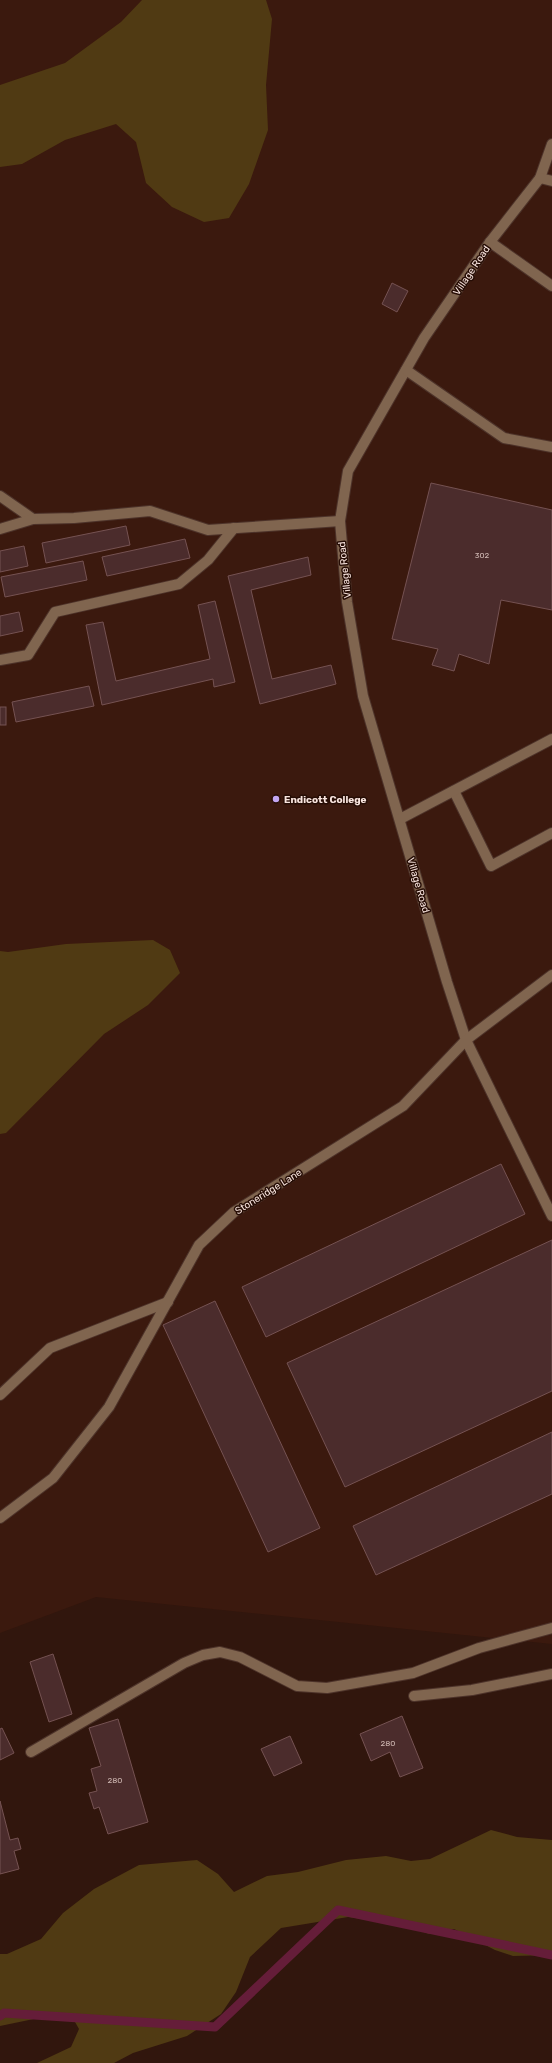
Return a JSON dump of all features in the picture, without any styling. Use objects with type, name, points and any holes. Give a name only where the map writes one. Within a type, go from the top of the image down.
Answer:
[{"type":"street","name":"Village Road","points":[[552,144],[540,178],[490,242],[424,338],[348,471],[340,521],[347,602],[363,696],[447,982],[466,1040],[552,1216]]},
{"type":"street","points":[[540,178],[552,181]]},
{"type":"street","points":[[490,242],[552,286]]},
{"type":"street","points":[[406,370],[504,438],[552,447]]},
{"type":"street","points":[[0,496],[33,519]]},
{"type":"street","points":[[0,529],[33,519],[74,518],[150,511],[208,530],[340,521]]},
{"type":"street","points":[[0,660],[28,655],[55,612],[179,584],[208,560],[234,528]]},
{"type":"street","points":[[400,819],[552,739]]},
{"type":"street","points":[[454,791],[491,866],[552,833]]},
{"type":"street","name":"Stoneridge Lane","points":[[0,1518],[53,1478],[109,1407],[199,1245],[234,1212],[403,1106],[466,1040],[552,975]]},
{"type":"street","points":[[0,1395],[50,1348],[168,1302]]},
{"type":"street","points":[[30,1752],[184,1663],[203,1655],[220,1652],[240,1657],[297,1686],[327,1688],[413,1672],[480,1648],[552,1628]]},
{"type":"street","points":[[414,1696],[472,1690],[552,1674]]},
{"type":"shaded area","name":"Endicott College","points":[[0,0],[552,0],[552,1644],[96,1597],[0,1633]]},
{"type":"shaded area","points":[[142,0],[266,0],[272,19],[266,85],[268,130],[249,184],[229,218],[204,222],[172,207],[146,183],[136,142],[116,124],[65,140],[22,164],[0,167],[0,85],[65,63],[121,22]]},
{"type":"shaded area","points":[[153,940],[170,950],[180,973],[148,1005],[104,1034],[6,1133],[0,1134],[0,951],[8,952],[66,944]]},
{"type":"shaded area","points":[[491,1830],[517,1837],[552,1840],[552,1955],[513,1956],[495,1950],[454,1929],[429,1934],[406,1925],[348,1917],[281,1928],[250,1957],[236,1992],[221,2014],[187,2036],[133,2053],[114,2063],[37,2063],[71,2047],[79,2029],[71,2015],[53,2015],[0,2026],[0,1954],[7,1954],[41,1939],[63,1913],[94,1889],[139,1865],[197,1860],[218,1874],[234,1892],[267,1876],[298,1872],[346,1860],[386,1856],[411,1861],[430,1859]]},
{"type":"building","points":[[392,283],[408,291],[397,312],[382,304]]},
{"type":"building","points":[[431,483],[552,510],[552,610],[501,600],[489,664],[459,654],[454,671],[432,665],[438,649],[392,639]]},
{"type":"building","points":[[126,526],[130,545],[46,563],[42,543]]},
{"type":"building","points":[[185,539],[190,558],[107,576],[102,557]]},
{"type":"building","points":[[24,546],[28,566],[0,572],[0,551]]},
{"type":"building","points":[[308,557],[311,575],[251,590],[272,679],[331,665],[336,684],[260,704],[228,576]]},
{"type":"building","points":[[83,561],[87,580],[5,597],[1,577]]},
{"type":"building","points":[[215,601],[235,682],[214,687],[213,679],[102,705],[86,625],[103,622],[116,681],[210,659],[198,605]]},
{"type":"building","points":[[19,612],[23,631],[0,636],[0,616]]},
{"type":"building","points":[[89,686],[94,706],[16,722],[12,702]]},
{"type":"building","points":[[0,707],[6,707],[6,725],[0,725]]},
{"type":"building","points":[[501,1164],[525,1214],[266,1337],[242,1287]]},
{"type":"building","points":[[552,1240],[552,1391],[345,1487],[287,1363]]},
{"type":"building","points":[[215,1301],[320,1528],[268,1552],[163,1325]]},
{"type":"building","points":[[552,1432],[552,1494],[376,1575],[353,1526]]},
{"type":"building","points":[[53,1654],[72,1714],[49,1722],[30,1662]]},
{"type":"building","points":[[402,1716],[423,1768],[400,1777],[390,1752],[371,1761],[360,1734]]},
{"type":"building","points":[[118,1719],[148,1822],[108,1834],[99,1807],[94,1809],[89,1793],[97,1791],[91,1769],[101,1766],[89,1728]]},
{"type":"building","points":[[2,1728],[14,1753],[0,1760],[0,1729]]},
{"type":"building","points":[[290,1736],[302,1763],[274,1776],[261,1749]]},
{"type":"building","points":[[0,1801],[10,1840],[18,1838],[21,1849],[14,1851],[19,1869],[0,1874]]},
{"type":"waterway","points":[[0,2016],[4,2013],[215,2027],[338,1910],[552,1955]]},
{"type":"place","name":"Endicott College","points":[[276,799]]}]
